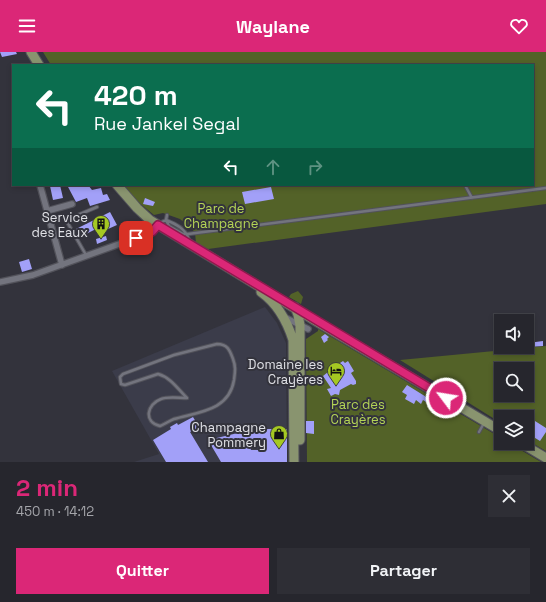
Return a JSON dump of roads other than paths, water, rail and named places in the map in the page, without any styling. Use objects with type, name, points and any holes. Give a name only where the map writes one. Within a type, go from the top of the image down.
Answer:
[{"type":"main road","points":[[31,52],[38,64]]},
{"type":"main road","points":[[37,52],[44,64]]},
{"type":"main road","points":[[112,186],[125,203],[257,289],[271,300],[282,315],[291,333],[293,349],[294,462]]},
{"type":"main road","points":[[118,186],[137,208],[161,226],[494,427]]},
{"type":"main road","points":[[295,307],[300,325],[300,462]]},
{"type":"main road","points":[[533,450],[546,458]]},
{"type":"street","points":[[40,186],[62,265]]},
{"type":"street","points":[[47,211],[72,204]]},
{"type":"street","points":[[0,282],[28,276],[62,265],[148,234],[161,226]]},
{"type":"street","points":[[295,307],[287,308],[282,315],[308,329],[307,315]]},
{"type":"lane","points":[[466,187],[472,198]]},
{"type":"lane","points":[[161,226],[182,234],[188,234],[546,188]]},
{"type":"lane","points":[[86,256],[66,220],[97,207]]},
{"type":"lane","points":[[161,226],[167,214]]},
{"type":"lane","points":[[161,226],[178,226],[188,234],[190,244]]},
{"type":"lane","points":[[217,344],[223,344],[229,349],[236,368],[233,386],[224,402],[217,407],[172,420],[160,426],[155,425],[149,418],[150,409],[159,400],[164,398],[187,398],[163,376],[158,374],[125,385],[121,384],[120,377],[123,374],[174,355],[217,344]]},
{"type":"lane","points":[[479,432],[485,421]]},
{"type":"place","name":"Service des Eaux","points":[[101,239]]},
{"type":"place","name":"Domaine les Crayères","points":[[336,386]]},
{"type":"place","name":"Champagne Pommery","points":[[279,449]]},
{"type":"park label","name":"Parc de Champagne","points":[[221,216]]},
{"type":"park label","name":"Parc des Crayères","points":[[358,412]]}]
